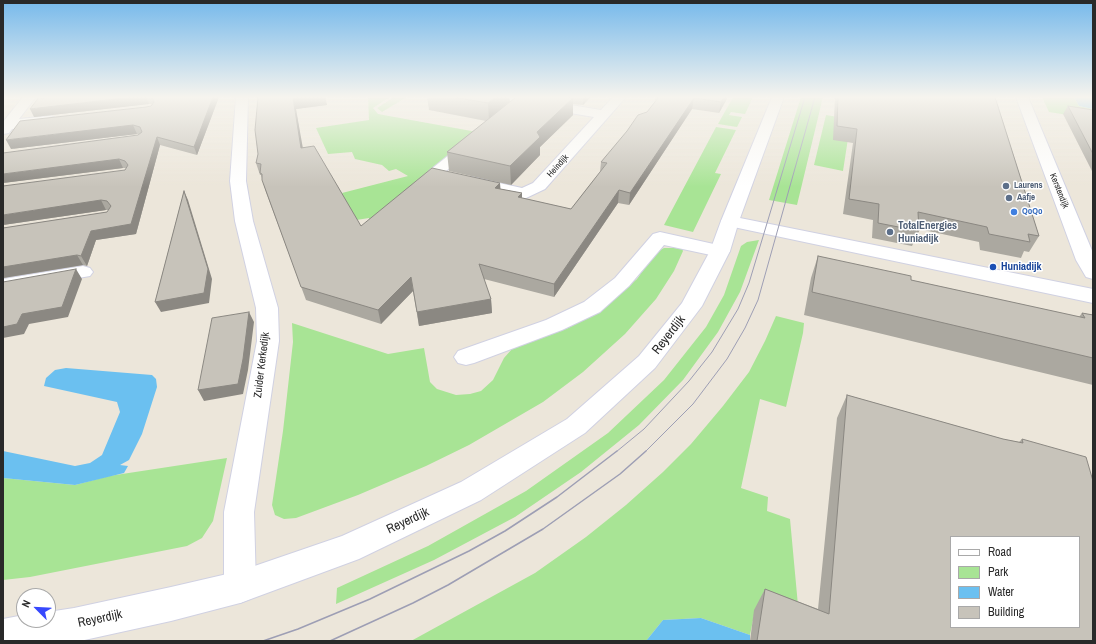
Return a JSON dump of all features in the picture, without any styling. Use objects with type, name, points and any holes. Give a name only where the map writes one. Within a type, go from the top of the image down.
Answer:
[{"type":"street","name":"Zuider Kerkedijk","points":[[240,587],[239,512],[268,341],[267,308],[244,221],[238,181],[241,127]]},
{"type":"street","name":"Heindijk","points":[[434,174],[524,194],[539,186],[593,127]]},
{"type":"street","name":"Reyerdijk","points":[[3,636],[74,625],[240,587],[348,549],[471,492],[576,426],[647,362],[691,306],[720,251],[730,220],[766,127]]},
{"type":"street","name":"Kerstendijk","points":[[1033,127],[1086,260],[1093,273]]},
{"type":"street","points":[[434,174],[478,137]]},
{"type":"street","points":[[730,220],[1093,296]]},
{"type":"street","points":[[466,357],[554,325],[592,307],[622,282],[660,238],[720,251]]},
{"type":"street","points":[[3,285],[83,272]]},
{"type":"green space","points":[[450,127],[477,132],[369,220],[369,218],[350,221],[342,193],[408,176],[396,169],[389,171],[382,165],[355,159],[352,152],[328,154],[316,128]]},
{"type":"green space","points":[[716,127],[736,130],[715,173],[721,174],[693,232],[664,225]]},
{"type":"green space","points":[[792,127],[816,127],[797,205],[769,200]]},
{"type":"green space","points":[[823,127],[850,127],[843,171],[814,165]]},
{"type":"green space","points":[[759,240],[740,292],[718,332],[683,380],[639,425],[581,472],[515,517],[434,560],[336,604],[337,588],[428,546],[526,491],[608,433],[664,380],[706,327],[724,295],[741,246],[747,242]]},
{"type":"green space","points":[[664,248],[682,249],[683,251],[674,271],[656,299],[625,334],[583,372],[543,402],[469,445],[426,466],[358,495],[296,518],[284,519],[275,515],[272,505],[283,431],[293,342],[292,323],[388,354],[424,348],[430,382],[437,389],[456,395],[470,394],[481,391],[493,380],[504,358],[512,349],[568,328],[605,307],[637,279],[656,252]]},
{"type":"green space","points":[[776,316],[804,323],[803,333],[786,407],[760,399],[741,488],[768,497],[767,511],[790,519],[800,627],[755,610],[750,635],[701,618],[663,620],[646,641],[411,641],[535,573],[586,537],[626,505],[663,472],[691,444],[723,406],[749,372]]},
{"type":"green space","points":[[227,458],[213,521],[202,538],[187,546],[30,577],[3,580],[3,478],[75,485],[109,476]]},
{"type":"water","points":[[66,368],[152,375],[156,379],[157,387],[142,434],[129,460],[120,465],[128,466],[124,473],[75,485],[3,478],[3,451],[75,466],[90,463],[102,455],[120,412],[117,402],[44,386],[46,378],[55,370]]},
{"type":"water","points":[[701,618],[750,635],[750,641],[646,641],[663,620]]},
{"type":"building","points":[[16,127],[116,127],[6,140]]},
{"type":"building","points":[[140,127],[202,127],[194,147],[157,137],[131,224],[91,231],[81,256],[77,255],[3,267],[3,228],[107,212],[111,206],[107,201],[101,200],[3,215],[3,186],[125,170],[128,165],[125,161],[119,159],[3,174],[3,153],[138,135],[142,132]]},
{"type":"building","points":[[255,127],[298,127],[301,148],[314,146],[361,226],[432,168],[500,183],[495,188],[522,193],[518,197],[571,209],[607,163],[601,162],[630,127],[674,127],[630,193],[619,190],[554,284],[479,264],[491,299],[417,312],[411,277],[378,310],[301,287],[262,180],[262,174],[260,173],[261,164],[256,163],[258,154]]},
{"type":"building","points":[[478,127],[542,127],[537,132],[540,137],[510,166],[447,152]]},
{"type":"building","points":[[844,127],[1005,127],[1039,236],[1028,234],[1030,242],[989,234],[987,227],[918,212],[919,231],[878,223],[879,204],[849,199],[857,129]]},
{"type":"building","points":[[1079,127],[1093,127],[1093,154]]},
{"type":"building","points":[[184,191],[208,269],[204,293],[155,302]]},
{"type":"building","points":[[818,256],[911,276],[911,280],[1085,318],[1082,313],[1093,315],[1093,358],[812,292]]},
{"type":"building","points":[[76,269],[62,307],[22,314],[17,324],[3,327],[3,282]]},
{"type":"building","points":[[249,312],[238,384],[198,390],[212,318]]},
{"type":"building","points":[[847,395],[1003,439],[1023,443],[1022,439],[1086,457],[1093,481],[1093,641],[757,641],[765,589],[829,614]]},
{"type":"tram line","points":[[616,452],[644,429],[689,381],[712,352],[738,309],[749,283],[796,127]]},
{"type":"tram line","points":[[646,451],[693,404],[727,359],[745,328],[758,300],[807,127]]},
{"type":"tram line","points":[[263,641],[298,629],[370,599],[469,551],[505,531],[557,497],[617,451]]},
{"type":"tram line","points":[[330,641],[413,603],[448,585],[543,529],[620,474],[646,451]]},
{"type":"place","name":"Laurens","points":[[1006,186]]},
{"type":"place","name":"Aafje","points":[[1009,198]]},
{"type":"place","name":"QoQo","points":[[1014,212]]},
{"type":"place","name":"TotalEnergies Huniadijk","points":[[890,232]]},
{"type":"place","name":"Huniadijk","points":[[993,267]]}]
